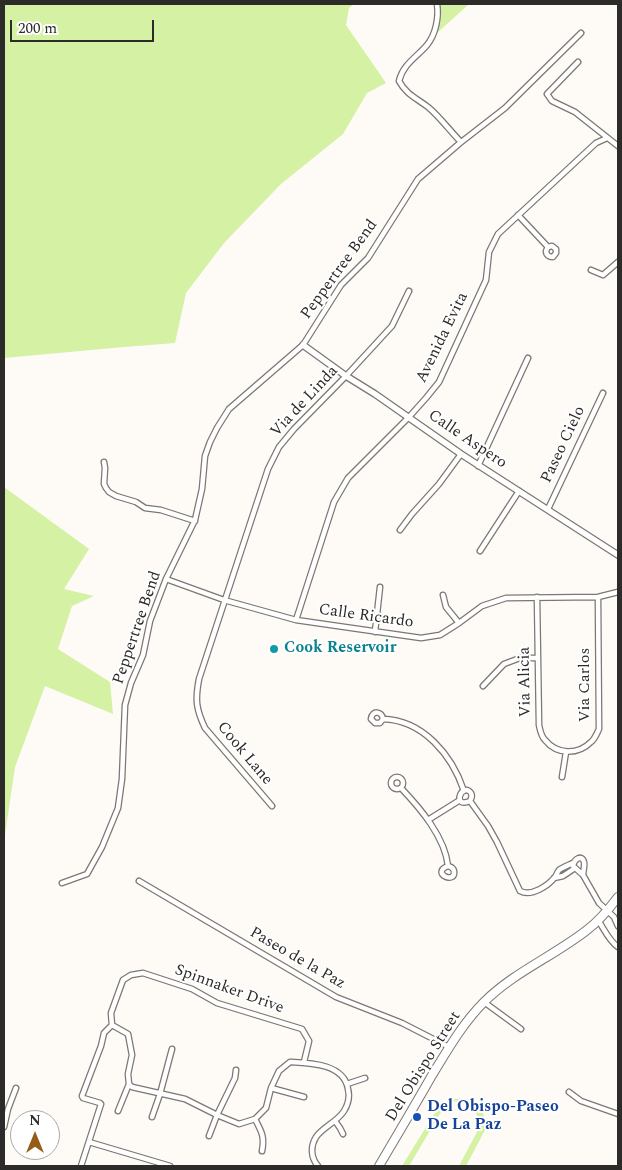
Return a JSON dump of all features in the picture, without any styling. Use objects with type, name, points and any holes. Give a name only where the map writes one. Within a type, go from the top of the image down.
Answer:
[{"type":"main road","name":"Del Obispo Street","points":[[379,1166],[449,1047],[460,1030],[484,1002],[514,977],[587,930],[618,897]]},
{"type":"street","points":[[437,4],[434,34],[426,46],[406,65],[398,81],[403,89],[428,107],[461,142]]},
{"type":"street","name":"Peppertree Bend","points":[[62,882],[87,874],[102,847],[118,808],[122,779],[126,705],[131,683],[143,655],[150,621],[166,579],[195,521],[202,489],[205,456],[217,428],[229,409],[303,344],[341,285],[368,258],[418,179],[505,108],[581,33]]},
{"type":"street","points":[[578,62],[547,94],[552,101],[575,112],[618,146]]},
{"type":"street","name":"Avenida Evita","points":[[296,620],[334,502],[348,478],[409,417],[439,382],[486,280],[489,252],[498,234],[596,142],[608,138]]},
{"type":"street","points":[[518,215],[548,247]]},
{"type":"street","points":[[591,270],[603,275],[618,262]]},
{"type":"street","name":"Via de Linda","points":[[224,600],[268,469],[279,447],[392,326],[409,291]]},
{"type":"street","name":"Calle Aspero","points":[[303,344],[346,376],[409,417],[478,466],[618,555]]},
{"type":"street","points":[[478,466],[528,358]]},
{"type":"street","name":"Paseo Cielo","points":[[548,509],[603,393]]},
{"type":"street","points":[[400,530],[439,484],[461,454]]},
{"type":"street","points":[[104,462],[104,484],[109,492],[136,502],[145,508],[162,510],[195,521]]},
{"type":"street","points":[[480,551],[519,491]]},
{"type":"street","name":"Calle Ricardo","points":[[166,579],[224,600],[296,620],[421,638],[440,635],[482,606],[506,598],[598,597],[618,592]]},
{"type":"street","points":[[375,632],[380,587]]},
{"type":"street","points":[[443,595],[446,607],[459,623]]},
{"type":"street","name":"Via Alicia","points":[[537,597],[539,725],[543,739],[554,748],[566,752]]},
{"type":"street","name":"Via Carlos","points":[[566,752],[581,750],[592,741],[599,729],[598,597]]},
{"type":"street","name":"Cook Lane","points":[[224,600],[199,679],[196,700],[199,714],[208,732],[272,806]]},
{"type":"street","points":[[483,686],[504,664],[520,658],[538,658]]},
{"type":"street","points":[[383,719],[392,719],[412,726],[439,746],[459,776],[464,791]]},
{"type":"street","points":[[562,777],[566,752]]},
{"type":"street","points":[[401,788],[428,820],[446,851],[448,866]]},
{"type":"street","points":[[460,800],[459,796],[464,791]]},
{"type":"street","points":[[464,791],[468,791],[471,794],[470,802]]},
{"type":"street","points":[[428,820],[460,800]]},
{"type":"street","points":[[460,800],[465,803],[470,802]]},
{"type":"street","points":[[470,802],[498,842],[520,891],[524,893],[533,892],[544,886],[554,878],[558,871],[578,858],[582,859],[585,865],[583,875]]},
{"type":"street","points":[[573,862],[575,868],[583,875],[598,903],[614,917],[618,926]]},
{"type":"street","points":[[554,878],[562,876],[575,868]]},
{"type":"street","name":"Paseo de la Paz","points":[[139,881],[336,998],[402,1022],[449,1047]]},
{"type":"street","points":[[598,920],[609,938],[618,947]]},
{"type":"street","name":"Spinnaker Drive","points":[[112,1025],[111,1013],[123,980],[131,975],[143,974],[192,990],[216,1003],[302,1029],[309,1041],[304,1062]]},
{"type":"street","points":[[484,1002],[521,1029]]},
{"type":"street","points":[[81,1166],[101,1104],[82,1096],[104,1033],[112,1025],[128,1034],[132,1055],[128,1074],[129,1084],[118,1111]]},
{"type":"street","points":[[152,1117],[172,1049]]},
{"type":"street","points":[[129,1084],[132,1087],[185,1099],[239,1124],[254,1118],[266,1108],[271,1088],[279,1071],[290,1062],[304,1062],[337,1070],[347,1084],[349,1102],[335,1121],[316,1137],[312,1153],[314,1161],[318,1166]]},
{"type":"street","points":[[209,1136],[236,1070]]},
{"type":"street","points":[[347,1084],[365,1078]]},
{"type":"street","points":[[4,1128],[8,1109],[16,1088]]},
{"type":"street","points":[[271,1088],[304,1097]]},
{"type":"street","points":[[569,1092],[581,1101],[618,1114]]},
{"type":"street","points":[[254,1118],[264,1141],[262,1151]]},
{"type":"street","points":[[335,1121],[343,1134]]},
{"type":"street","points":[[89,1142],[170,1166]]},
{"type":"green space","points":[[4,4],[354,4],[349,8],[346,25],[386,83],[367,93],[343,134],[281,184],[224,243],[186,293],[175,343],[4,358]]},
{"type":"green space","points":[[440,4],[469,4],[436,34],[440,8]]},
{"type":"green space","points":[[4,487],[89,549],[64,589],[94,596],[72,606],[58,649],[110,682],[113,714],[45,686],[15,767],[4,842]]},
{"type":"green space","points":[[464,1098],[475,1104],[484,1115],[485,1130],[466,1166],[459,1166],[477,1132],[479,1120],[474,1108],[468,1103],[455,1101],[444,1107],[409,1166],[402,1166],[439,1106],[449,1100]]},
{"type":"place","name":"Cook Reservoir","points":[[274,649]]},
{"type":"place","name":"Del Obispo-Paseo De La Paz","points":[[417,1117]]}]
